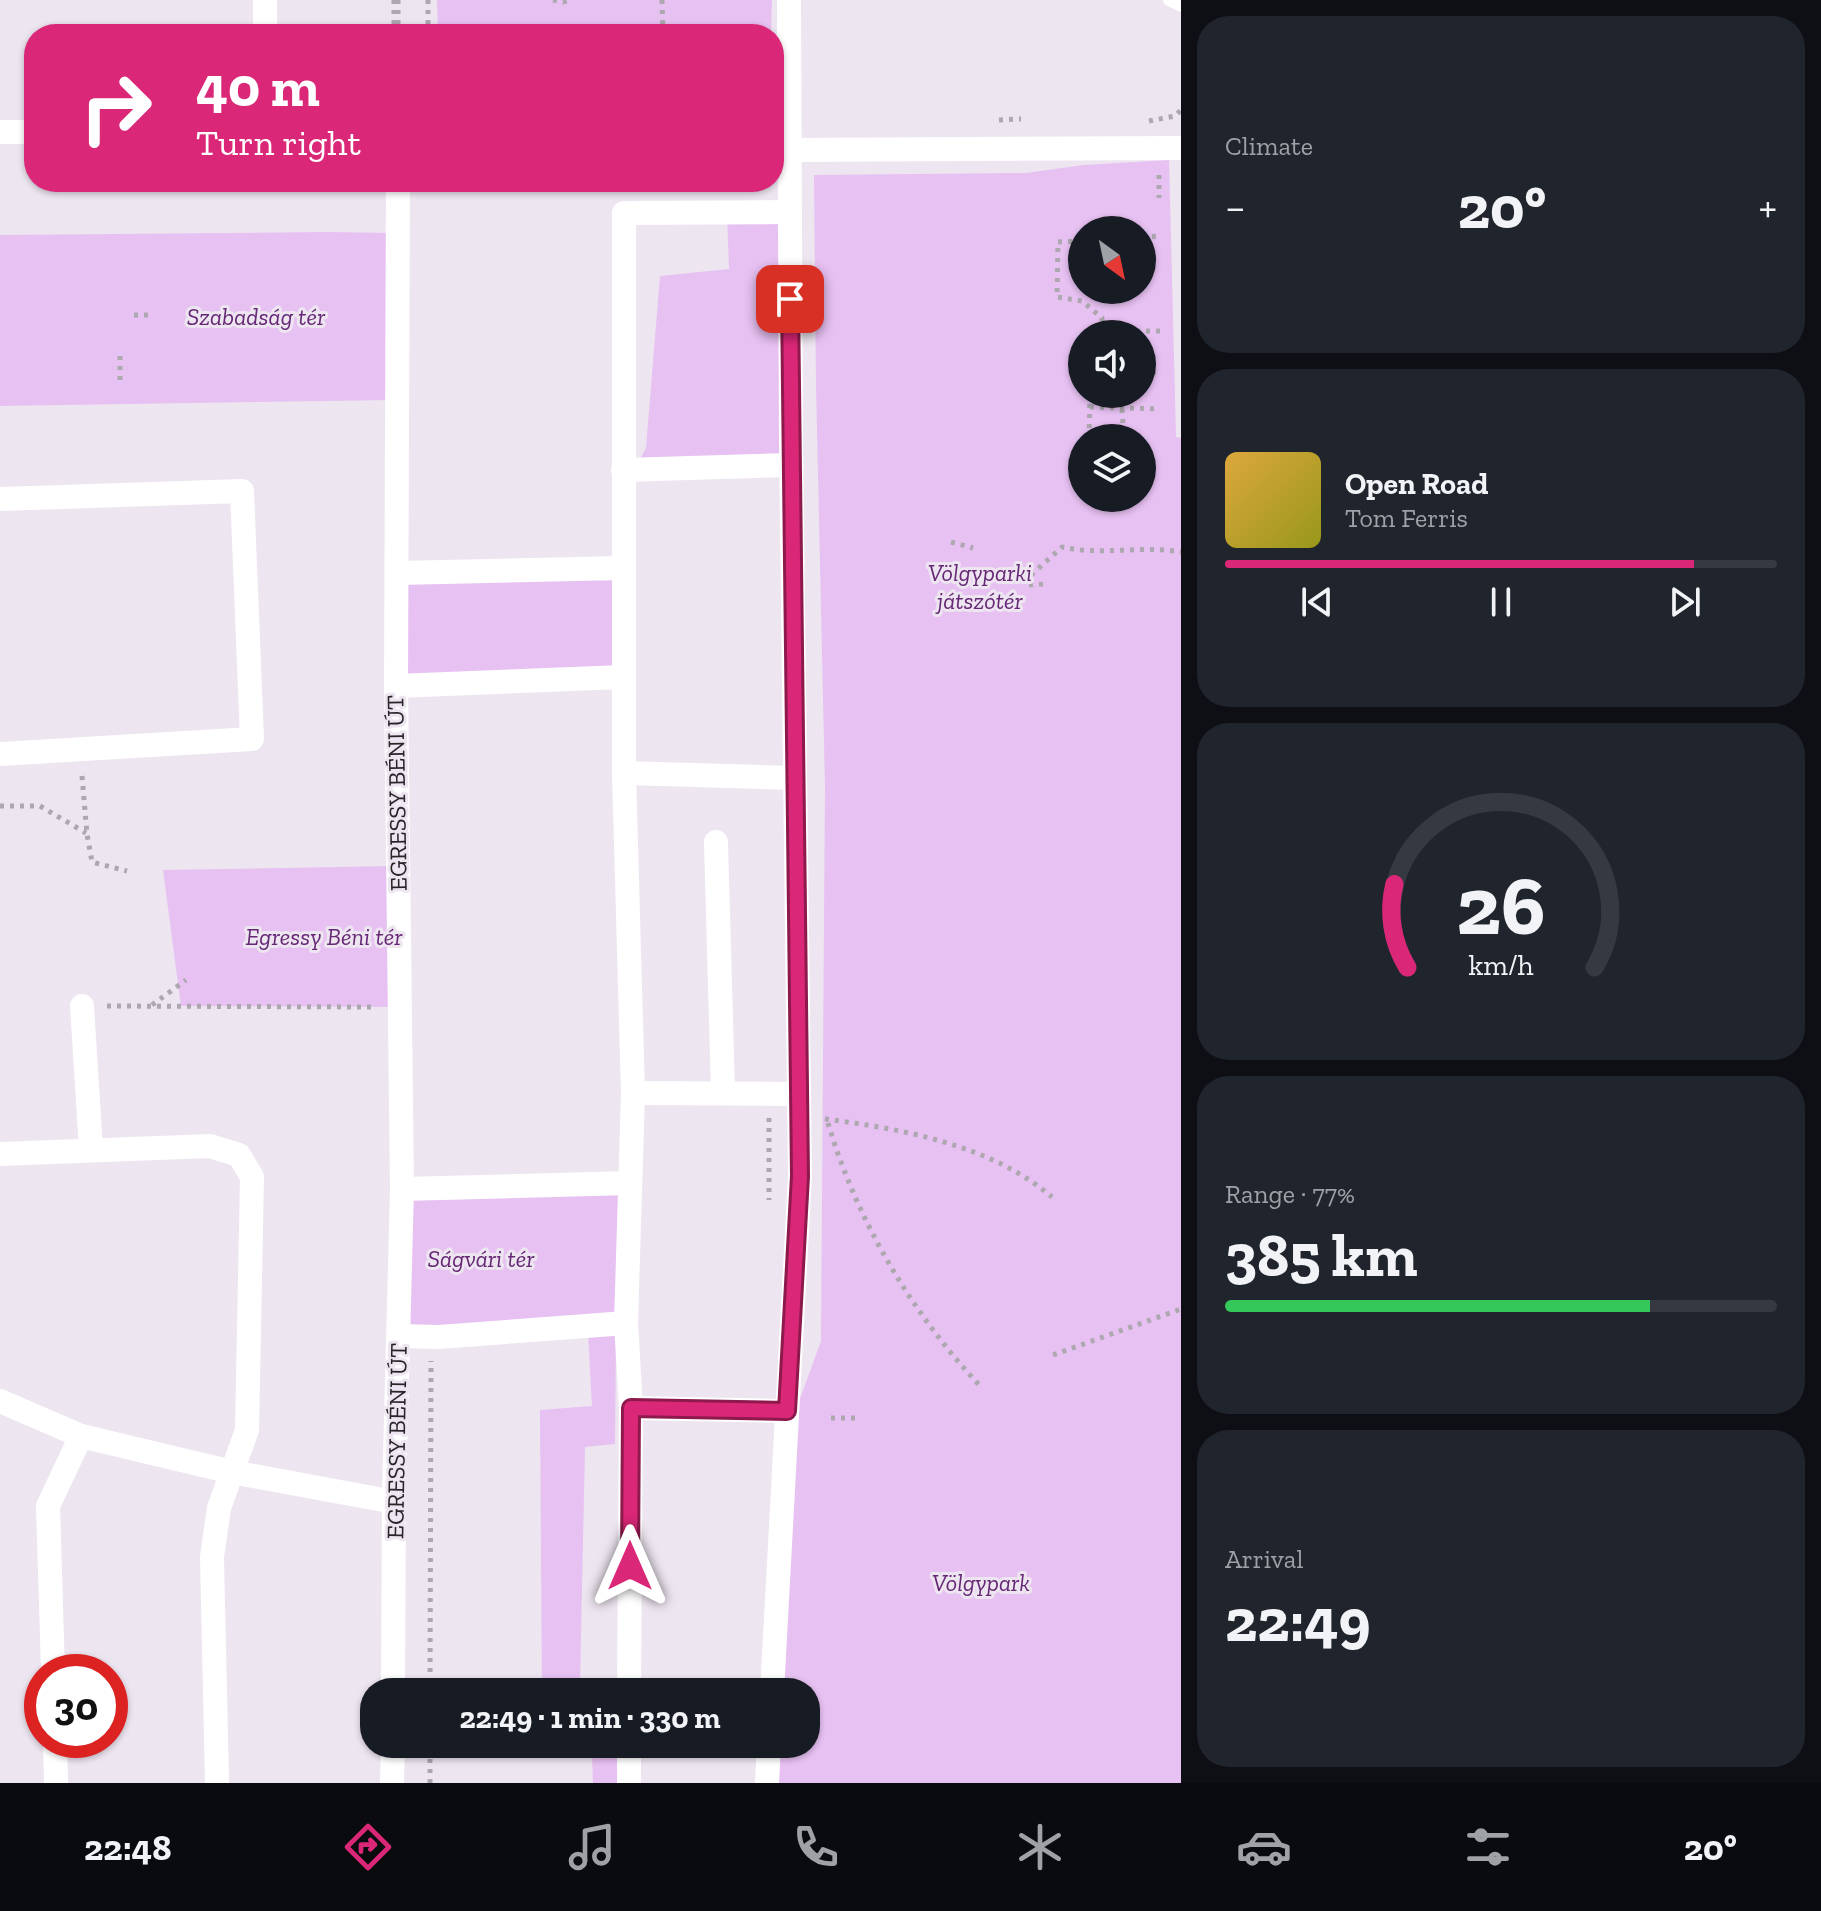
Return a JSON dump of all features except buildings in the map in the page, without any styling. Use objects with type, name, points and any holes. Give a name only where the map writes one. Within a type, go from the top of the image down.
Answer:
[{"type":"street","points":[[265,0],[265,24]]},
{"type":"street","points":[[784,41],[789,0]]},
{"type":"street","points":[[773,1678],[800,1176],[790,150],[784,80]]},
{"type":"street","points":[[0,132],[24,132]]},
{"type":"street","points":[[790,150],[1181,148]]},
{"type":"street","name":"EGRESSY BÉNI ÚT","points":[[393,1678],[402,1189],[396,686],[398,192]]},
{"type":"street","points":[[629,1678],[631,1408],[626,1323],[633,1093],[623,677],[624,213],[790,212]]},
{"type":"street","points":[[623,470],[791,465]]},
{"type":"street","points":[[0,499],[242,491],[252,739],[0,754]]},
{"type":"street","points":[[398,573],[623,568]]},
{"type":"street","points":[[396,686],[623,677]]},
{"type":"street","points":[[624,773],[795,778]]},
{"type":"street","points":[[716,842],[723,1092]]},
{"type":"street","points":[[82,1006],[91,1150]]},
{"type":"street","points":[[633,1093],[799,1094]]},
{"type":"street","points":[[0,1154],[210,1146],[239,1155],[252,1177],[247,1430],[219,1508],[212,1557],[217,1783]]},
{"type":"street","points":[[402,1189],[630,1183]]},
{"type":"street","points":[[400,1336],[431,1337],[626,1323]]},
{"type":"street","points":[[0,1401],[81,1436],[232,1472],[394,1502]]},
{"type":"street","points":[[631,1408],[787,1411]]},
{"type":"street","points":[[52,1654],[48,1506],[81,1436]]},
{"type":"street","points":[[55,1758],[56,1783]]},
{"type":"street","points":[[392,1783],[393,1758]]},
{"type":"street","points":[[629,1758],[629,1783]]},
{"type":"street","points":[[767,1783],[768,1758]]},
{"type":"lane","points":[[1169,0],[1181,6]]},
{"type":"path","points":[[396,0],[396,24]]},
{"type":"path","points":[[428,0],[428,24]]},
{"type":"path","points":[[553,0],[569,0]]},
{"type":"path","points":[[662,0],[663,24]]},
{"type":"path","points":[[1068,242],[1058,242],[1057,297],[1068,299]]},
{"type":"path","points":[[1086,304],[1102,320]]},
{"type":"path","points":[[134,315],[148,315]]},
{"type":"path","points":[[120,351],[120,380]]},
{"type":"path","points":[[1106,408],[1160,409]]},
{"type":"path","points":[[1122,409],[1123,424]]},
{"type":"path","points":[[951,542],[973,548]]},
{"type":"path","points":[[1031,575],[1062,547],[1077,551],[1163,549],[1181,552]]},
{"type":"path","points":[[1029,585],[1045,584]]},
{"type":"path","points":[[80,750],[92,862],[127,871]]},
{"type":"path","points":[[0,806],[40,806],[87,834]]},
{"type":"path","points":[[151,1006],[186,980]]},
{"type":"path","points":[[82,1006],[380,1007]]},
{"type":"path","points":[[816,1117],[909,1133],[978,1155],[1017,1171],[1052,1197]]},
{"type":"path","points":[[826,1119],[842,1170],[899,1281],[945,1345],[982,1388]]},
{"type":"path","points":[[1053,1355],[1181,1309]]},
{"type":"path","points":[[430,1678],[431,1337]]},
{"type":"path","points":[[831,1418],[859,1418]]},
{"type":"path","points":[[430,1758],[430,1783]]},
{"type":"green space","points":[[437,0],[772,0],[771,24],[438,24]]},
{"type":"green space","name":"Völgypark","points":[[1169,160],[1176,437],[1181,438],[1181,1783],[767,1783],[768,1758],[820,1758],[820,1678],[773,1678],[793,1418],[821,1341],[825,786],[814,175],[1026,173],[1084,165]]},
{"type":"green space","points":[[790,212],[791,465],[634,470],[646,448],[660,276],[729,269],[727,213]]},
{"type":"green space","name":"Szabadság tér","points":[[392,233],[393,400],[0,406],[0,235]]},
{"type":"green space","points":[[623,568],[623,677],[396,686],[398,573]]},
{"type":"green space","name":"Egressy Béni tér","points":[[392,866],[395,1007],[181,1006],[163,870]]},
{"type":"green space","name":"Ságvári tér","points":[[630,1183],[626,1323],[400,1336],[402,1189]]},
{"type":"green space","points":[[616,1331],[615,1444],[585,1447],[580,1678],[542,1678],[540,1410],[592,1406],[588,1333]]},
{"type":"green space","points":[[592,1758],[619,1758],[620,1783],[593,1783]]},
{"type":"route","points":[[630,1566],[631,1408],[787,1411],[800,1176],[790,299]]},
{"type":"park label","name":"Völgyparki játszótér","points":[[980,587]]}]
